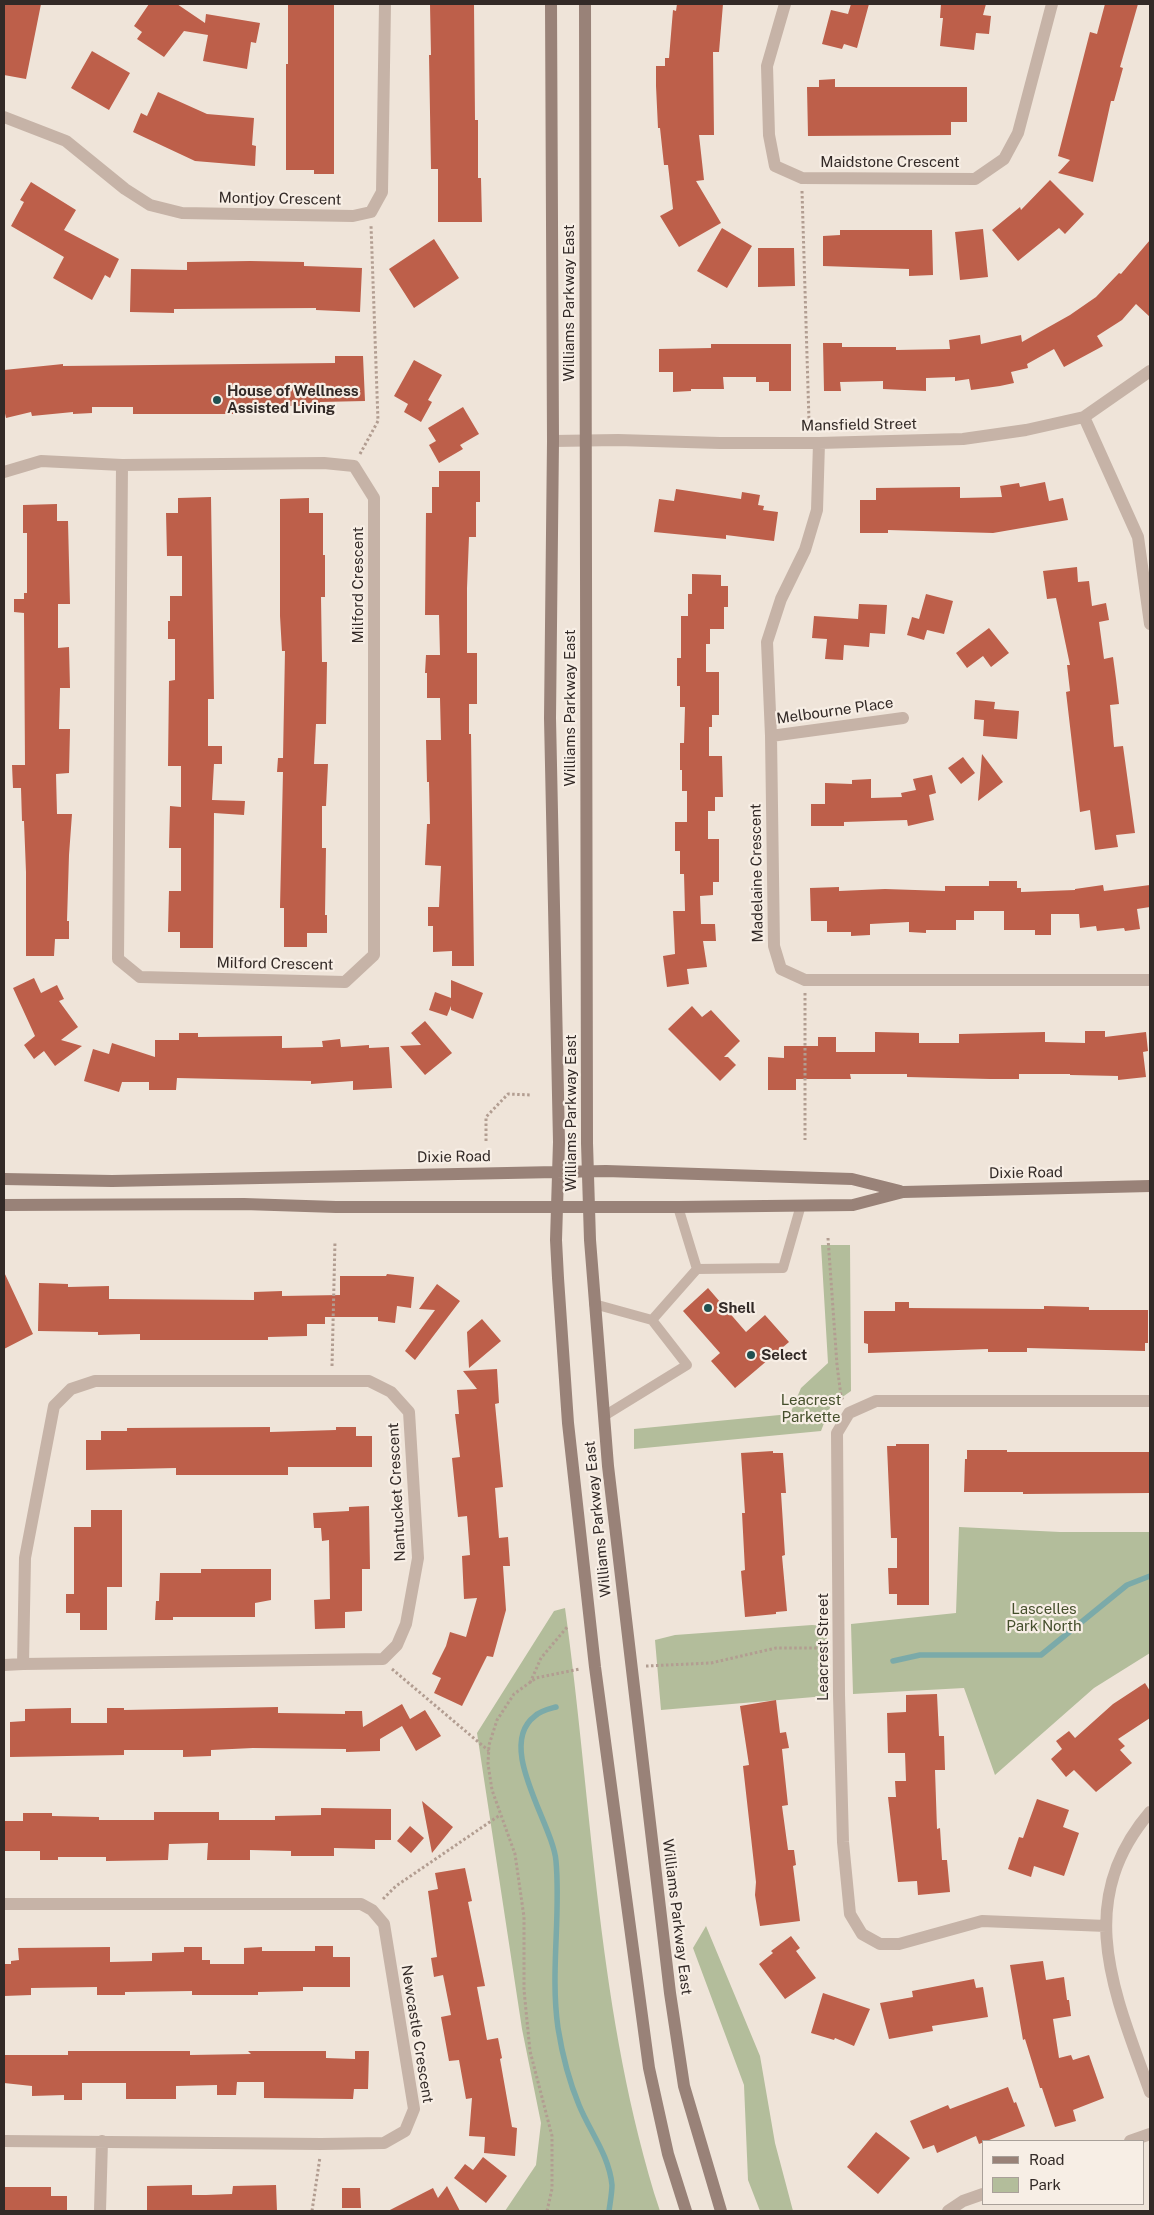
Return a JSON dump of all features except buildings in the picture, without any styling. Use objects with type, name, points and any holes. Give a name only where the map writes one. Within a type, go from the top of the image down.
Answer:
[{"type":"main road","name":"Williams Parkway East","points":[[551,4],[553,441],[550,718],[558,1171],[557,1268],[568,1423],[595,1667],[650,2068],[668,2154],[686,2211]]},
{"type":"main road","name":"Williams Parkway East","points":[[585,4],[588,1207],[604,1416],[630,1666],[670,1993],[684,2086],[721,2211]]},
{"type":"main road","name":"Dixie Road","points":[[4,1179],[121,1181],[587,1171],[852,1179],[903,1192]]},
{"type":"main road","name":"Dixie Road","points":[[4,1205],[244,1204],[336,1207],[678,1208],[853,1205],[903,1192],[1150,1186]]},
{"type":"street","points":[[371,212],[382,192],[385,4]]},
{"type":"street","name":"Maidstone Crescent","points":[[785,4],[767,66],[769,135],[775,166],[802,178],[975,179],[1004,159],[1018,133],[1052,4]]},
{"type":"street","name":"Montjoy Crescent","points":[[4,117],[66,141],[125,189],[150,205],[182,213],[353,216],[371,212]]},
{"type":"street","name":"Mansfield Street","points":[[553,441],[819,443],[963,439],[1026,430],[1084,417],[1150,371]]},
{"type":"street","points":[[1084,417],[1138,537],[1150,624]]},
{"type":"street","name":"Madelaine Crescent","points":[[819,443],[817,510],[805,550],[781,599],[767,642],[771,736],[774,946],[780,969],[805,980],[1150,980]]},
{"type":"street","points":[[4,472],[41,461],[122,465],[324,463],[354,466]]},
{"type":"street","name":"Milford Crescent","points":[[122,465],[118,959],[140,977],[345,982],[374,955],[374,498],[354,466]]},
{"type":"street","name":"Melbourne Place","points":[[771,736],[903,718]]},
{"type":"street","name":"Nantucket Crescent","points":[[23,1664],[25,1558],[54,1406],[71,1389],[95,1382],[332,1382],[370,1380],[391,1392],[409,1412],[418,1558],[406,1624],[398,1646],[383,1660]]},
{"type":"street","points":[[849,1413],[876,1401],[1150,1401]]},
{"type":"street","name":"Leacrest Street","points":[[849,1413],[837,1433],[839,1695],[843,1842],[850,1914],[862,1934],[880,1944],[898,1944],[982,1921],[1106,1926]]},
{"type":"street","points":[[4,1665],[383,1660]]},
{"type":"street","points":[[1150,1812],[1134,1831],[1121,1858],[1109,1891],[1106,1926],[1109,1965],[1115,1993],[1150,2092]]},
{"type":"street","points":[[4,1904],[349,1903],[360,1904],[372,1910]]},
{"type":"street","name":"Newcastle Crescent","points":[[4,2141],[384,2143],[405,2131],[414,2109],[384,1924],[372,1910]]},
{"type":"street","points":[[1133,2140],[1150,2134]]},
{"type":"street","points":[[100,2211],[102,2141]]},
{"type":"street","points":[[948,2211],[963,2201],[982,2194]]},
{"type":"lane","points":[[652,1320],[697,1269],[783,1268],[801,1205]]},
{"type":"lane","points":[[678,1208],[697,1269]]},
{"type":"lane","points":[[594,1304],[652,1320],[688,1365],[604,1416]]},
{"type":"path","points":[[802,178],[809,421],[819,443]]},
{"type":"path","points":[[354,466],[378,421],[371,212]]},
{"type":"path","points":[[805,980],[805,1140]]},
{"type":"path","points":[[486,1142],[486,1117],[508,1094],[531,1095]]},
{"type":"path","points":[[828,1238],[837,1366],[841,1396],[849,1413]]},
{"type":"path","points":[[332,1382],[336,1241]]},
{"type":"path","points":[[529,1683],[541,1658],[568,1626]]},
{"type":"path","points":[[630,1666],[711,1664],[776,1648],[840,1648]]},
{"type":"path","points":[[383,1660],[489,1751]]},
{"type":"path","points":[[547,2211],[552,2189],[552,2136],[530,2051],[524,1990],[524,1917],[515,1854],[492,1790],[488,1764],[489,1751],[497,1720],[514,1694],[536,1678],[595,1667]]},
{"type":"path","points":[[372,1910],[396,1886],[500,1815]]},
{"type":"path","points":[[312,2211],[321,2144]]},
{"type":"green space","name":"Leacrest Parkette","points":[[821,1245],[850,1245],[851,1391],[831,1405],[821,1431],[634,1449],[634,1429],[790,1414],[801,1388],[828,1363]]},
{"type":"green space","name":"Lascelles Park North","points":[[959,1527],[1060,1532],[1150,1532],[1150,1653],[1094,1688],[995,1775],[964,1688],[853,1694],[851,1624],[956,1613]]},
{"type":"green space","points":[[565,1608],[599,1912],[610,1988],[623,2063],[639,2137],[660,2211],[505,2211],[536,2165],[541,2123],[522,2029],[477,1733],[554,1611]]},
{"type":"green space","points":[[812,1625],[827,1626],[826,1696],[661,1710],[655,1640],[675,1635]]},
{"type":"green space","points":[[706,1926],[760,2056],[775,2143],[793,2211],[760,2211],[748,2180],[744,2085],[693,1948]]},
{"type":"waterway","points":[[893,1661],[920,1655],[1041,1655],[1127,1585],[1150,1576]]},
{"type":"waterway","points":[[556,1707],[542,1711],[535,1716],[524,1729],[521,1746],[523,1765],[529,1786],[553,1845],[556,1861],[555,1986],[558,2028],[566,2067],[575,2096],[603,2154],[610,2174],[612,2188],[609,2211]]},
{"type":"place","name":"House of Wellness Assisted Living","points":[[217,400]]},
{"type":"place","name":"Shell","points":[[708,1308]]},
{"type":"place","name":"Select","points":[[751,1355]]}]
